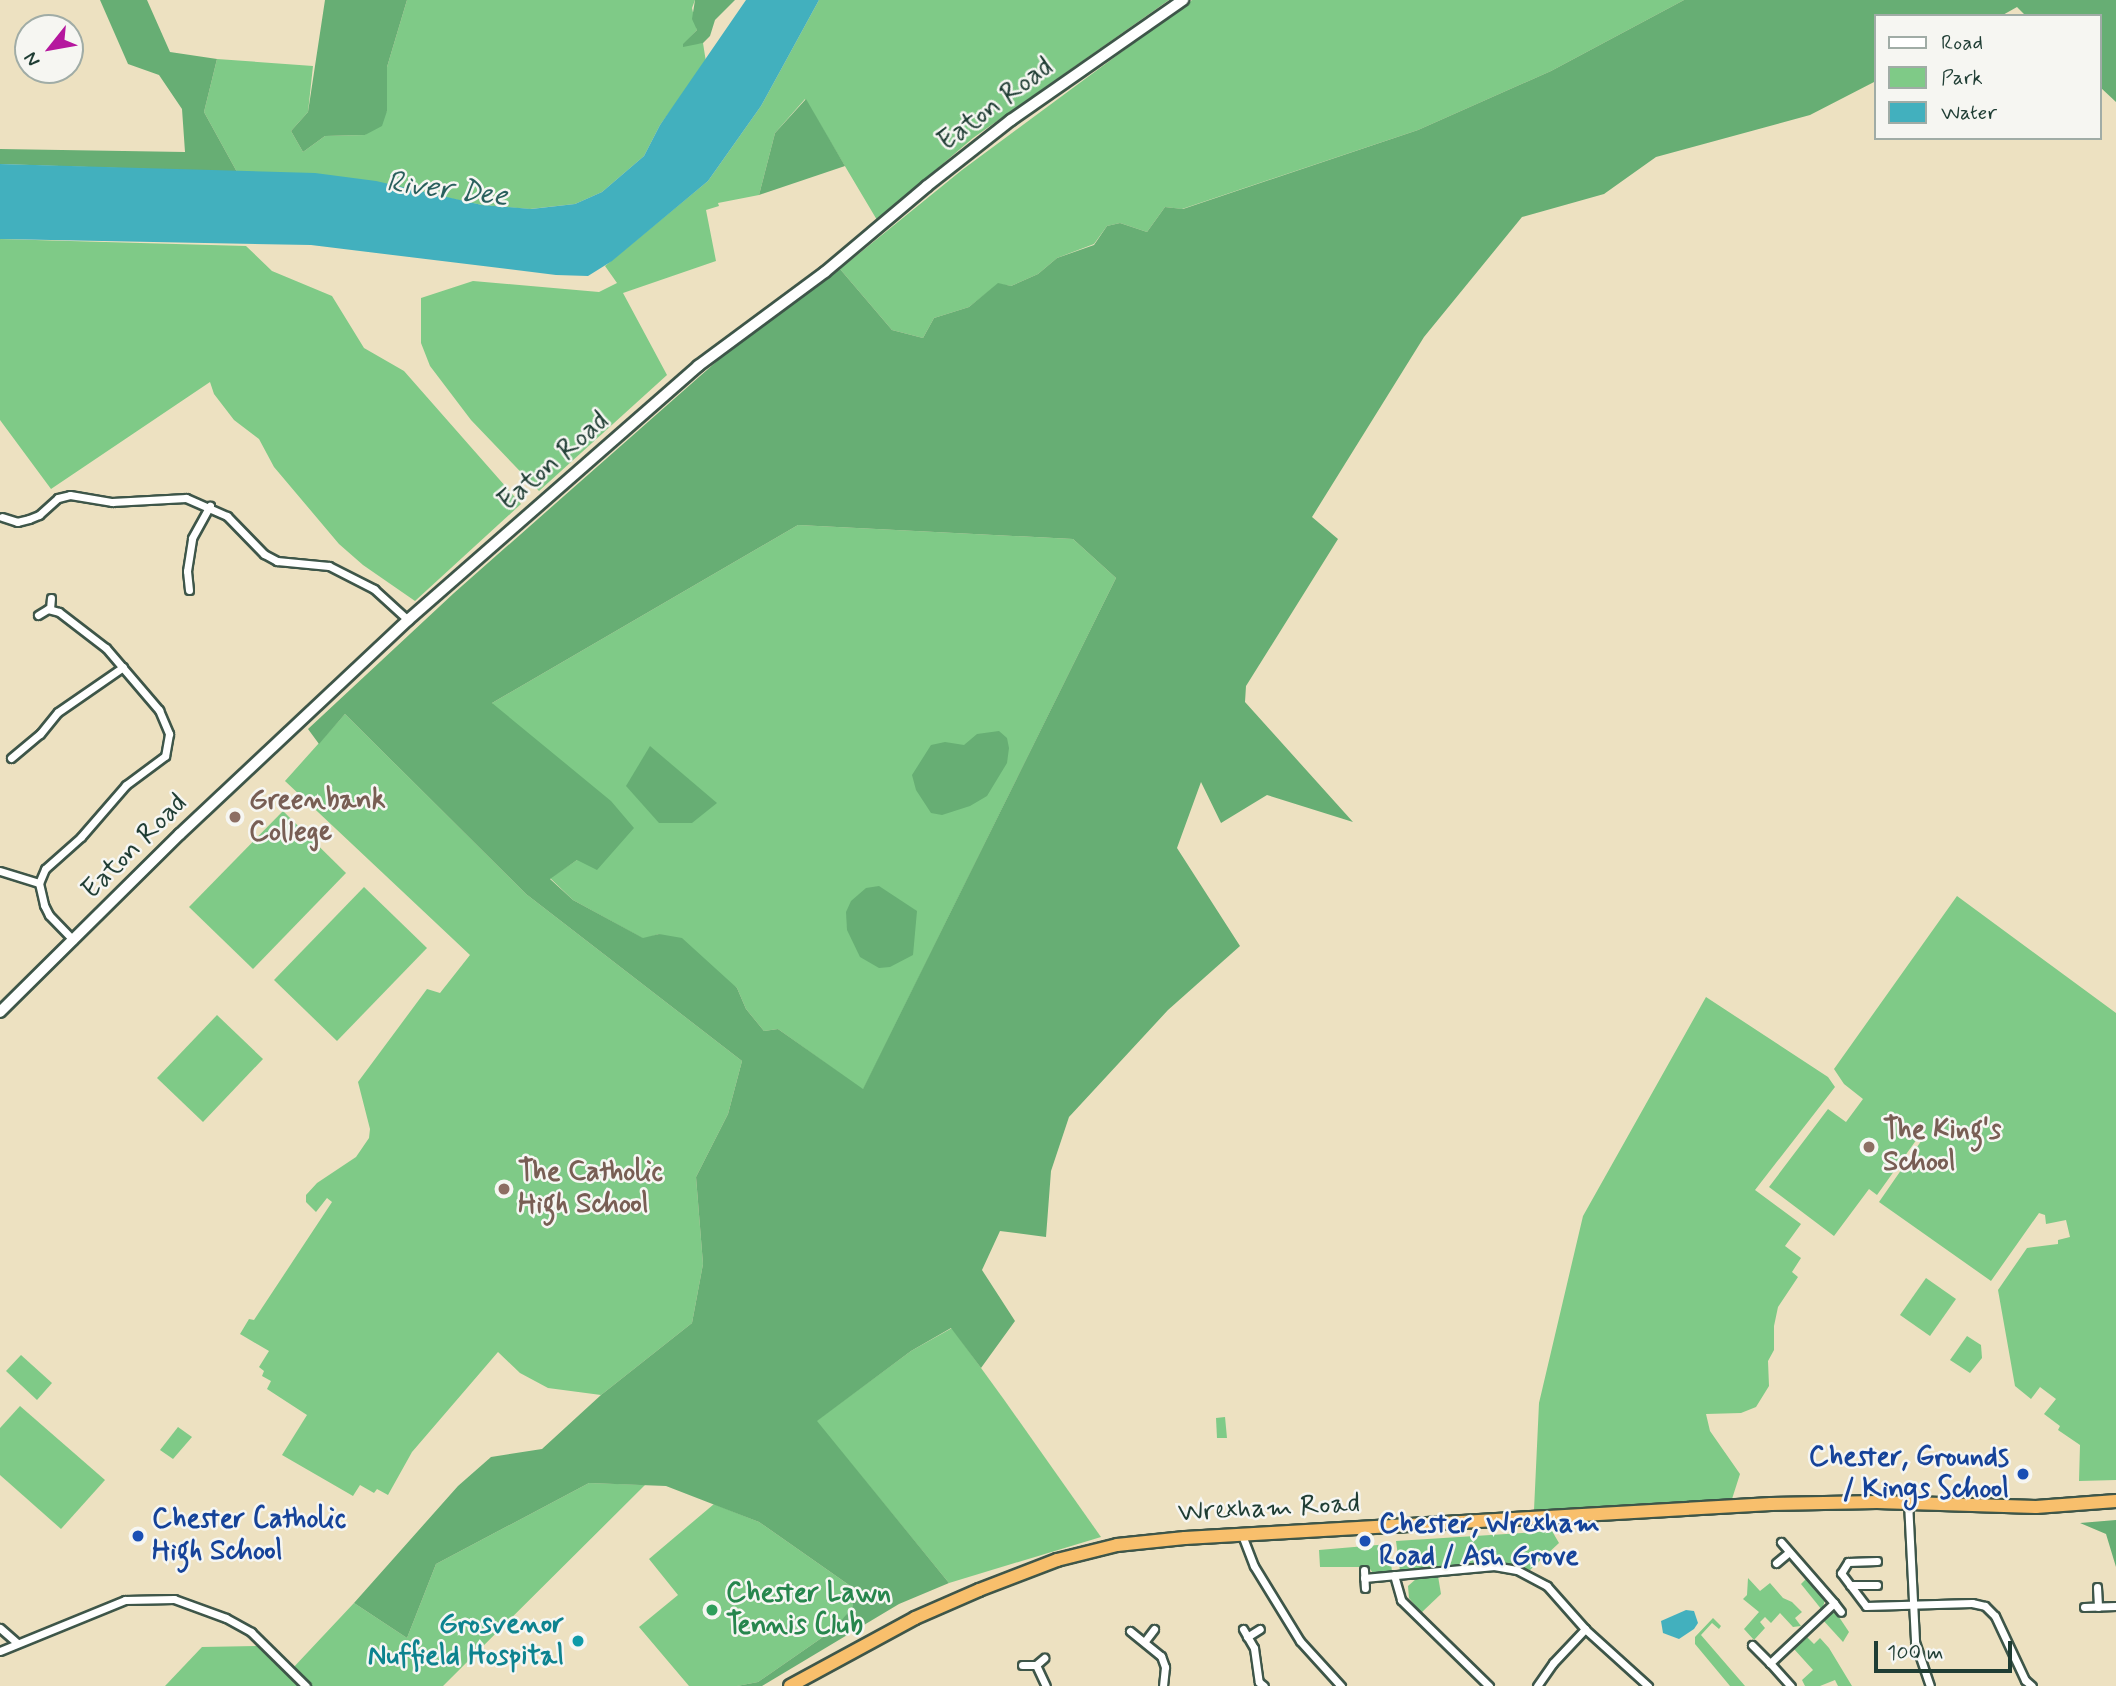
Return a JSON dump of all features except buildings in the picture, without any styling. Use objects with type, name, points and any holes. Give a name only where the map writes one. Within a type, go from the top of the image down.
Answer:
[{"type":"highway","name":"Wrexham Road","points":[[790,1686],[915,1618],[1057,1560],[1117,1545],[1242,1535],[1771,1504],[1908,1502],[2036,1507],[2116,1501]]},
{"type":"street","name":"Eaton Road","points":[[0,1012],[190,824],[408,620],[726,344],[825,272],[1011,120],[1183,0]]},
{"type":"street","points":[[2,517],[17,522],[29,519],[39,515],[58,498],[70,495],[112,502],[186,498],[210,506],[227,516],[264,554],[277,561],[329,566],[374,589],[408,620]]},
{"type":"street","points":[[189,590],[187,571],[192,538],[210,506]]},
{"type":"street","points":[[50,610],[51,598]]},
{"type":"street","points":[[38,615],[50,610],[73,620],[107,648],[159,710],[169,734],[165,755],[118,793],[81,837],[45,869],[39,883],[39,894],[49,915],[73,940]]},
{"type":"street","points":[[10,758],[40,734],[58,712],[123,667]]},
{"type":"street","points":[[14,743],[19,752]]},
{"type":"street","points":[[0,871],[39,883]]},
{"type":"street","points":[[1908,1502],[1915,1642],[1930,1686]]},
{"type":"street","points":[[1242,1535],[1254,1566],[1300,1641],[1341,1686]]},
{"type":"street","points":[[1781,1542],[1841,1612]]},
{"type":"street","points":[[1776,1563],[1789,1552]]},
{"type":"street","points":[[1877,1561],[1848,1562],[1841,1573],[1867,1606],[1972,1603],[1985,1606],[1995,1616],[2025,1680],[2032,1686]]},
{"type":"street","points":[[1365,1588],[1364,1574],[1394,1575],[1494,1566],[1517,1570],[1547,1586],[1585,1629],[1648,1686]]},
{"type":"street","points":[[1394,1575],[1401,1601],[1489,1686]]},
{"type":"street","points":[[1850,1585],[1877,1585]]},
{"type":"street","points":[[2097,1587],[2098,1606]]},
{"type":"street","points":[[0,1651],[125,1600],[174,1599],[226,1618],[251,1632],[306,1686]]},
{"type":"street","points":[[1770,1663],[1834,1603]]},
{"type":"street","points":[[2084,1607],[2116,1606]]},
{"type":"street","points":[[0,1628],[17,1643]]},
{"type":"street","points":[[1145,1641],[1154,1629]]},
{"type":"street","points":[[1243,1629],[1254,1648],[1259,1682],[1264,1686]]},
{"type":"street","points":[[1247,1637],[1260,1629]]},
{"type":"street","points":[[1537,1686],[1553,1663],[1585,1629]]},
{"type":"street","points":[[1130,1632],[1161,1656],[1165,1667],[1163,1686]]},
{"type":"street","points":[[1752,1645],[1791,1686]]},
{"type":"street","points":[[1023,1665],[1036,1665],[1044,1658]]},
{"type":"street","points":[[1036,1665],[1046,1686]]},
{"type":"green space","points":[[100,0],[147,0],[170,52],[217,59],[204,112],[237,172],[0,164],[0,149],[185,152],[182,109],[159,75],[128,64]]},
{"type":"green space","points":[[325,0],[407,0],[387,67],[387,111],[382,126],[365,135],[325,136],[303,152],[291,131],[308,112]]},
{"type":"green space","points":[[407,0],[695,0],[692,8],[697,30],[684,44],[703,43],[706,62],[660,125],[644,156],[602,192],[575,204],[530,209],[482,205],[376,183],[237,172],[204,112],[217,59],[313,66],[308,112],[291,131],[303,152],[325,136],[365,135],[387,111],[387,67]]},
{"type":"green space","points":[[695,0],[735,0],[715,20],[710,36],[703,43],[683,47],[697,30],[692,19]]},
{"type":"green space","points":[[819,0],[1169,0],[973,138],[877,220],[805,99],[775,133],[759,195],[718,203],[719,206],[706,210],[716,261],[623,293],[667,375],[539,491],[471,420],[430,366],[421,343],[421,298],[473,281],[599,292],[617,283],[605,266],[708,181],[761,106]]},
{"type":"green space","points":[[1192,0],[1684,0],[1551,71],[1418,130],[1182,209],[1165,207],[1147,232],[1120,223],[1107,226],[1094,244],[1057,258],[1038,274],[1011,286],[998,284],[969,307],[934,318],[923,338],[892,330],[840,269],[962,170]]},
{"type":"green space","points":[[1684,0],[2116,0],[2116,102],[2102,89],[2102,14],[2024,14],[2017,7],[2005,14],[1874,14],[1874,82],[1810,115],[1656,157],[1604,194],[1522,217],[1424,337],[1312,517],[1338,539],[1246,686],[1245,702],[1353,822],[1267,795],[1221,823],[1201,782],[1177,848],[1240,946],[1168,1010],[1069,1117],[1051,1171],[1046,1237],[1000,1231],[982,1270],[1015,1321],[981,1368],[951,1328],[911,1351],[817,1421],[949,1583],[899,1604],[762,1686],[737,1686],[758,1682],[833,1630],[852,1608],[854,1599],[849,1585],[759,1522],[666,1486],[589,1483],[436,1564],[407,1638],[354,1603],[458,1486],[491,1457],[542,1449],[601,1395],[692,1323],[703,1264],[696,1177],[728,1114],[742,1061],[526,894],[345,714],[319,744],[308,729],[454,593],[733,347],[840,269],[892,330],[923,338],[934,318],[969,307],[998,283],[1011,286],[1038,274],[1057,258],[1094,245],[1107,226],[1120,223],[1147,232],[1165,207],[1183,209],[1418,130],[1551,71]],"holes":[[[798,525],[1073,539],[1116,578],[863,1089],[778,1029],[764,1031],[746,1009],[737,988],[682,938],[659,934],[643,938],[573,900],[550,879],[577,860],[597,870],[634,828],[611,801],[492,703]]]},
{"type":"green space","points":[[806,99],[845,166],[759,195],[775,133]]},
{"type":"green space","points":[[0,239],[246,246],[272,271],[332,296],[364,348],[404,371],[521,504],[415,601],[363,565],[339,544],[274,467],[259,439],[234,420],[214,394],[210,382],[51,489],[0,420]]},
{"type":"green space","points":[[798,525],[1073,539],[1116,578],[863,1090],[778,1029],[764,1031],[746,1009],[737,988],[659,934],[644,939],[573,900],[550,878],[577,860],[492,703]]},
{"type":"green space","name":"The Catholic High School","points":[[345,714],[526,894],[742,1061],[728,1114],[696,1177],[703,1264],[692,1323],[601,1395],[548,1388],[520,1373],[498,1352],[412,1452],[388,1495],[377,1489],[374,1493],[360,1485],[353,1496],[282,1455],[307,1415],[267,1389],[271,1381],[262,1376],[264,1371],[259,1367],[269,1351],[240,1334],[249,1319],[254,1320],[332,1202],[327,1198],[316,1212],[306,1202],[306,1195],[317,1183],[356,1157],[369,1138],[370,1129],[358,1082],[427,989],[440,993],[470,955],[285,781]]},
{"type":"green space","points":[[999,731],[1007,738],[1007,763],[987,796],[970,806],[942,815],[931,813],[916,790],[912,775],[931,745],[945,742],[964,745],[977,734]]},
{"type":"green space","points":[[650,746],[717,803],[692,823],[659,823],[626,786]]},
{"type":"green space","points":[[283,811],[346,873],[253,969],[189,907]]},
{"type":"green space","points":[[879,886],[917,911],[913,955],[890,967],[879,968],[860,957],[847,930],[846,912],[851,901],[866,888]]},
{"type":"green space","points":[[364,887],[427,948],[337,1041],[274,980]]},
{"type":"green space","points":[[1957,896],[2116,1013],[2116,1480],[2079,1481],[2080,1445],[2058,1430],[2060,1426],[2044,1414],[2056,1399],[2040,1387],[2031,1399],[2015,1386],[1998,1290],[2027,1248],[2058,1244],[2058,1240],[2070,1237],[2066,1220],[2046,1224],[2045,1215],[2039,1213],[1991,1281],[1879,1202],[1926,1134],[1922,1132],[1877,1195],[1869,1189],[1834,1236],[1769,1187],[1828,1109],[1846,1122],[1863,1099],[1844,1084],[1834,1069]]},
{"type":"green space","points":[[1706,997],[1828,1077],[1835,1087],[1755,1190],[1801,1224],[1785,1246],[1801,1258],[1792,1272],[1798,1277],[1778,1307],[1774,1326],[1774,1350],[1768,1361],[1769,1386],[1756,1407],[1741,1413],[1706,1414],[1710,1431],[1740,1474],[1732,1499],[1534,1510],[1539,1403],[1583,1216]]},
{"type":"green space","points":[[217,1015],[263,1059],[203,1122],[157,1078]]},
{"type":"green space","points":[[1926,1278],[1956,1299],[1930,1336],[1900,1315]]},
{"type":"green space","points":[[952,1328],[1101,1537],[949,1583],[816,1421],[911,1351]]},
{"type":"green space","points":[[1967,1336],[1981,1345],[1982,1358],[1970,1373],[1950,1360]]},
{"type":"green space","points":[[21,1355],[52,1383],[37,1400],[6,1371]]},
{"type":"green space","points":[[20,1406],[105,1480],[61,1529],[0,1475],[0,1428]]},
{"type":"green space","points":[[1225,1417],[1227,1438],[1217,1438],[1216,1418]]},
{"type":"green space","points":[[178,1427],[192,1437],[173,1459],[160,1450]]},
{"type":"green space","points":[[589,1483],[645,1485],[443,1686],[310,1686],[292,1669],[354,1603],[407,1638],[436,1564]]},
{"type":"green space","points":[[714,1504],[759,1522],[849,1585],[854,1599],[852,1609],[833,1630],[758,1682],[737,1686],[689,1686],[639,1627],[678,1595],[649,1559]]},
{"type":"green space","points":[[2116,1520],[2116,1567],[2106,1534],[2080,1523]]},
{"type":"green space","points":[[1552,1531],[1559,1543],[1530,1570],[1495,1563],[1400,1571],[1396,1541]]},
{"type":"green space","points":[[1389,1544],[1392,1572],[1373,1573],[1364,1567],[1320,1567],[1319,1550]]},
{"type":"green space","points":[[1438,1576],[1441,1594],[1421,1613],[1409,1598],[1408,1586],[1416,1579]]},
{"type":"green space","points":[[1748,1578],[1760,1591],[1770,1583],[1783,1598],[1792,1602],[1802,1612],[1795,1618],[1801,1626],[1793,1627],[1780,1613],[1771,1623],[1765,1617],[1760,1622],[1765,1628],[1754,1640],[1744,1629],[1759,1612],[1743,1599],[1747,1595]]},
{"type":"green space","points":[[1806,1579],[1825,1600],[1822,1610],[1801,1584]]},
{"type":"green space","points":[[1831,1612],[1837,1614],[1849,1632],[1843,1642],[1822,1619]]},
{"type":"green space","points":[[1713,1618],[1721,1626],[1719,1629],[1712,1623],[1701,1635],[1745,1686],[1730,1686],[1695,1644],[1695,1637]]},
{"type":"green space","points":[[1807,1637],[1814,1644],[1820,1638],[1852,1686],[1838,1686],[1835,1680],[1820,1686],[1805,1686],[1802,1680],[1813,1670],[1794,1649]]},
{"type":"green space","points":[[260,1646],[300,1686],[165,1686],[202,1647]]},
{"type":"water","points":[[746,0],[819,0],[761,106],[708,181],[612,261],[588,276],[556,275],[311,245],[0,239],[0,164],[315,173],[376,181],[482,205],[531,209],[575,204],[602,192],[644,156],[660,125]]},
{"type":"water","points":[[1686,1610],[1694,1611],[1698,1623],[1694,1629],[1679,1639],[1663,1633],[1661,1621]]},
{"type":"place","name":"Greenbank College","points":[[235,817]]},
{"type":"place","name":"The King's School","points":[[1869,1147]]},
{"type":"place","name":"The Catholic High School","points":[[504,1189]]},
{"type":"place","name":"Chester, Grounds / Kings School","points":[[2023,1474]]},
{"type":"place","name":"Chester Catholic High School","points":[[138,1536]]},
{"type":"place","name":"Chester, Wrexham Road / Ash Grove","points":[[1365,1541]]},
{"type":"place","name":"Chester Lawn Tennis Club","points":[[712,1610]]},
{"type":"place","name":"Grosvenor Nuffield Hospital","points":[[578,1641]]},
{"type":"water label","name":"River Dee","points":[[447,190]]}]
